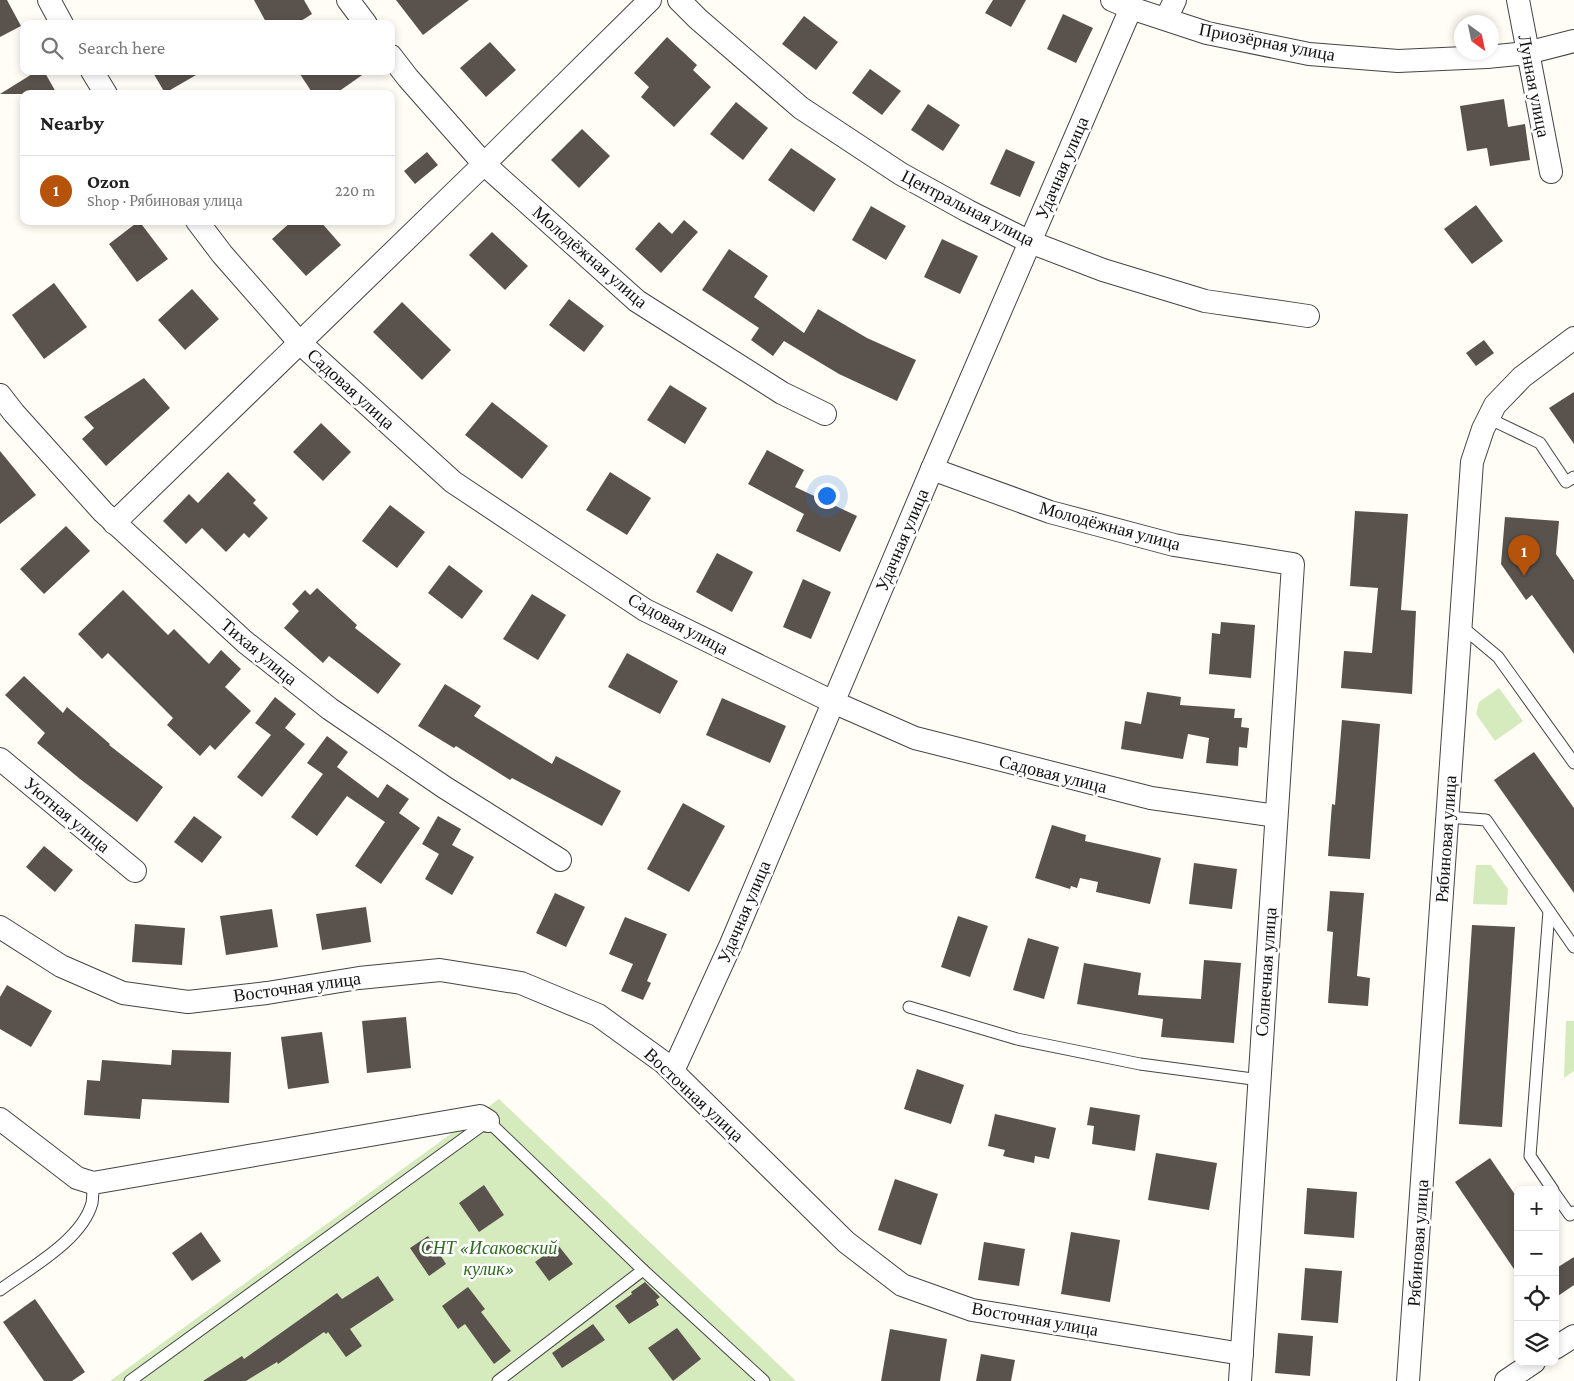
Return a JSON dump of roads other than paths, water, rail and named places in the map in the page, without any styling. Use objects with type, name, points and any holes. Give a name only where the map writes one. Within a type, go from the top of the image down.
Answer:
[{"type":"street","points":[[49,0],[60,20]]},
{"type":"street","points":[[348,0],[363,20]]},
{"type":"street","points":[[114,523],[650,0]]},
{"type":"street","name":"Центральная улица","points":[[679,0],[698,19],[801,108],[901,174],[968,211],[1030,242],[1103,270],[1205,301],[1308,316]]},
{"type":"street","name":"Лунная улица","points":[[1518,0],[1551,172]]},
{"type":"street","name":"Удачная улица","points":[[672,1071],[731,944],[1030,242],[1122,4]]},
{"type":"street","name":"Приозёрная улица","points":[[1122,4],[1170,10],[1207,32],[1309,54],[1398,61],[1488,57],[1528,53],[1574,41]]},
{"type":"street","name":"Молодёжная улица","points":[[395,61],[484,164],[637,300],[782,393],[825,414]]},
{"type":"street","points":[[94,75],[104,90]]},
{"type":"street","name":"Садовая улица","points":[[200,225],[222,254],[300,343],[453,482],[645,610],[834,702],[915,738],[1151,798],[1276,816]]},
{"type":"street","name":"Рябиновая улица","points":[[1408,1381],[1472,462],[1495,404],[1522,377],[1574,338]]},
{"type":"street","name":"Тихая улица","points":[[0,395],[14,413],[114,523],[245,642],[330,710],[444,787],[560,860]]},
{"type":"street","name":"Молодёжная улица","points":[[932,469],[1050,512],[1155,540],[1174,545],[1293,564]]},
{"type":"street","name":"Солнечная улица","points":[[1240,1381],[1293,564]]},
{"type":"street","name":"Уютная улица","points":[[0,759],[136,871]]},
{"type":"street","name":"Восточная улица","points":[[0,927],[61,966],[123,993],[188,1002],[267,993],[359,978],[440,970],[521,983],[598,1015],[663,1062],[846,1242],[902,1286],[972,1310],[1242,1354]]},
{"type":"street","points":[[0,1119],[77,1178],[93,1183],[480,1116],[488,1121]]},
{"type":"street","points":[[1559,1345],[1574,1336]]},
{"type":"street","points":[[1506,1381],[1528,1366]]},
{"type":"lane","points":[[1488,418],[1540,444],[1566,482],[1574,477]]},
{"type":"lane","points":[[1461,626],[1498,657],[1574,762]]},
{"type":"lane","points":[[1448,817],[1486,820],[1574,947]]},
{"type":"lane","points":[[1549,911],[1530,1156],[1550,1186]]},
{"type":"lane","points":[[909,1007],[1036,1043],[1140,1064],[1260,1080]]},
{"type":"lane","points":[[130,1381],[488,1121],[643,1270],[764,1381]]},
{"type":"lane","points":[[0,1290],[60,1247],[81,1224],[92,1203],[93,1183]]},
{"type":"lane","points":[[1559,1200],[1570,1215],[1574,1212]]},
{"type":"lane","points":[[498,1381],[643,1270]]},
{"type":"place","name":"Ozon","points":[[1524,576]]},
{"type":"park label","name":"СНТ «Исаковский кулик»","points":[[489,1258]]}]
